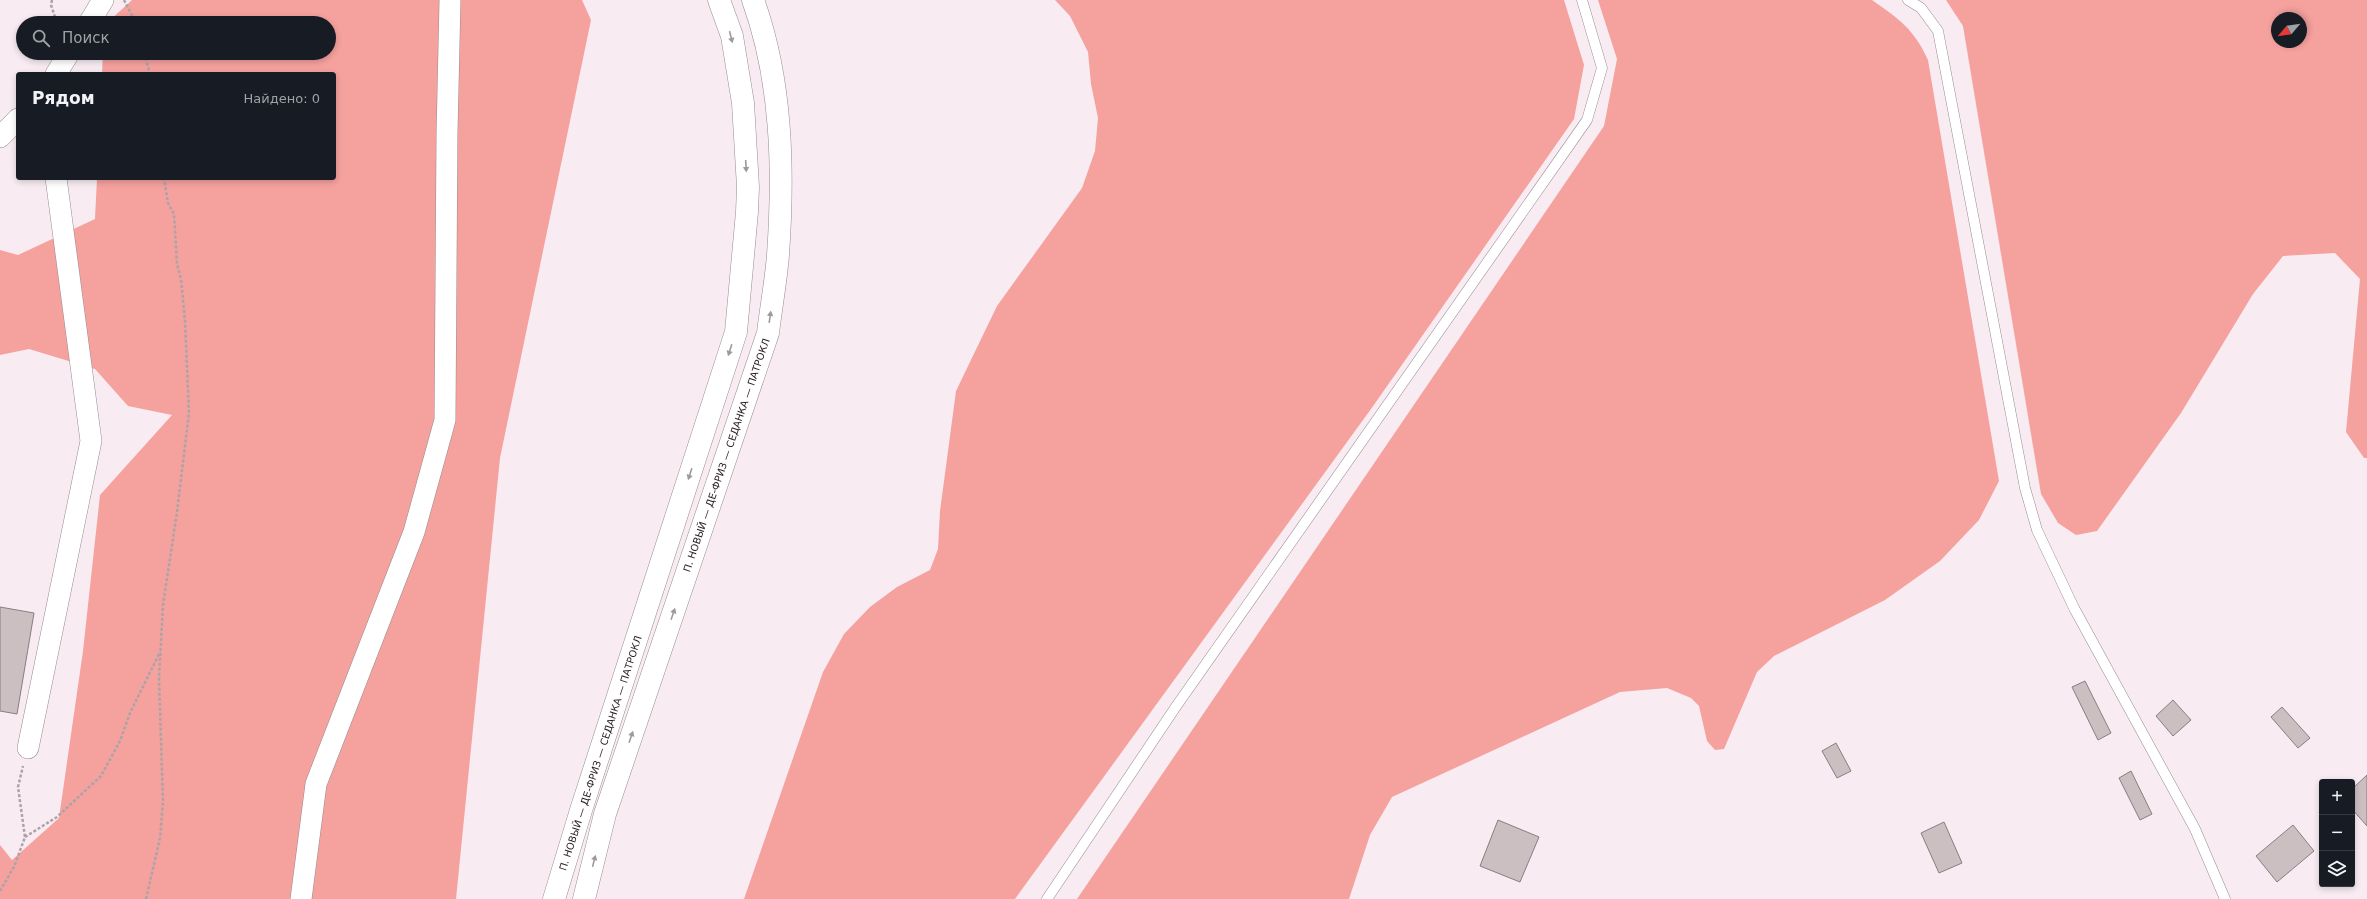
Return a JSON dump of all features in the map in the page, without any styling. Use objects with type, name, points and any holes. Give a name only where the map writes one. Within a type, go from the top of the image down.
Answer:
[{"type":"highway","name":"П. НОВЫЙ — ДЕ-ФРИЗ — СЕДАНКА — ПАТРОКЛ","points":[[554,899],[582,807],[736,332],[748,212],[748,187],[743,103],[732,36],[719,0]]},
{"type":"highway","name":"П. НОВЫЙ — ДЕ-ФРИЗ — СЕДАНКА — ПАТРОКЛ","points":[[584,899],[605,814],[768,333],[778,256],[781,182],[777,106],[764,30],[753,0]]},
{"type":"street","points":[[94,16],[104,0]]},
{"type":"street","points":[[302,899],[316,784],[414,532],[445,420],[448,2]]},
{"type":"street","points":[[57,72],[65,60]]},
{"type":"street","points":[[0,138],[16,121]]},
{"type":"street","points":[[28,748],[91,441],[56,180]]},
{"type":"lane","points":[[1047,899],[1180,702],[1587,120],[1602,68],[1582,0]]},
{"type":"lane","points":[[1908,0],[1921,8],[1938,31],[2025,488],[2037,530],[2074,608],[2194,829],[2225,899]]},
{"type":"path","points":[[52,0],[51,5],[55,16]]},
{"type":"path","points":[[124,0],[132,16]]},
{"type":"path","points":[[146,60],[149,72]]},
{"type":"path","points":[[146,899],[160,838],[164,802],[159,678],[160,652],[163,606],[177,512],[189,413],[185,321],[181,279],[177,264],[174,214],[168,203],[164,180]]},
{"type":"path","points":[[25,837],[57,817],[100,776],[120,741],[130,713],[160,652]]},
{"type":"path","points":[[0,891],[14,868],[25,837],[18,787],[28,748]]},
{"type":"shaded area","points":[[132,0],[582,0],[591,20],[500,458],[456,899],[0,899],[0,845],[12,860],[59,818],[83,651],[100,495],[172,415],[128,406],[95,369],[29,349],[0,355],[0,250],[18,255],[95,219],[97,180],[336,180],[336,72],[102,72],[103,60],[336,60],[336,16],[115,16]]},
{"type":"shaded area","points":[[1055,0],[1564,0],[1584,65],[1574,119],[1371,409],[1015,899],[744,899],[823,672],[844,634],[870,607],[897,587],[930,570],[938,549],[940,511],[956,391],[997,306],[1082,188],[1095,151],[1098,118],[1091,84],[1088,52],[1070,16]]},
{"type":"shaded area","points":[[1598,0],[1872,0],[1898,19],[1917,40],[1928,60],[1999,481],[1979,520],[1940,561],[1885,600],[1774,656],[1757,672],[1724,749],[1715,750],[1707,741],[1699,706],[1691,698],[1667,688],[1620,692],[1392,797],[1370,835],[1349,899],[1077,899],[1604,126],[1617,59]]},
{"type":"shaded area","points":[[1946,0],[2367,0],[2367,458],[2364,458],[2346,432],[2360,279],[2335,253],[2283,256],[2253,294],[2181,413],[2097,531],[2076,535],[2058,523],[2041,494],[1963,26]]},
{"type":"building","points":[[0,607],[34,613],[17,714],[0,711]]},
{"type":"building","points":[[2085,681],[2111,733],[2098,740],[2072,687]]},
{"type":"building","points":[[2173,700],[2191,720],[2173,736],[2156,716]]},
{"type":"building","points":[[2282,707],[2310,738],[2298,748],[2271,717]]},
{"type":"building","points":[[1836,743],[1851,771],[1837,778],[1822,751]]},
{"type":"building","points":[[2131,771],[2152,814],[2140,820],[2119,778]]},
{"type":"building","points":[[2367,775],[2367,826],[2355,812],[2355,786]]},
{"type":"building","points":[[1498,820],[1539,837],[1520,882],[1480,866]]},
{"type":"building","points":[[1944,822],[1962,863],[1939,873],[1921,833]]},
{"type":"building","points":[[2293,825],[2314,851],[2277,882],[2256,856]]}]
